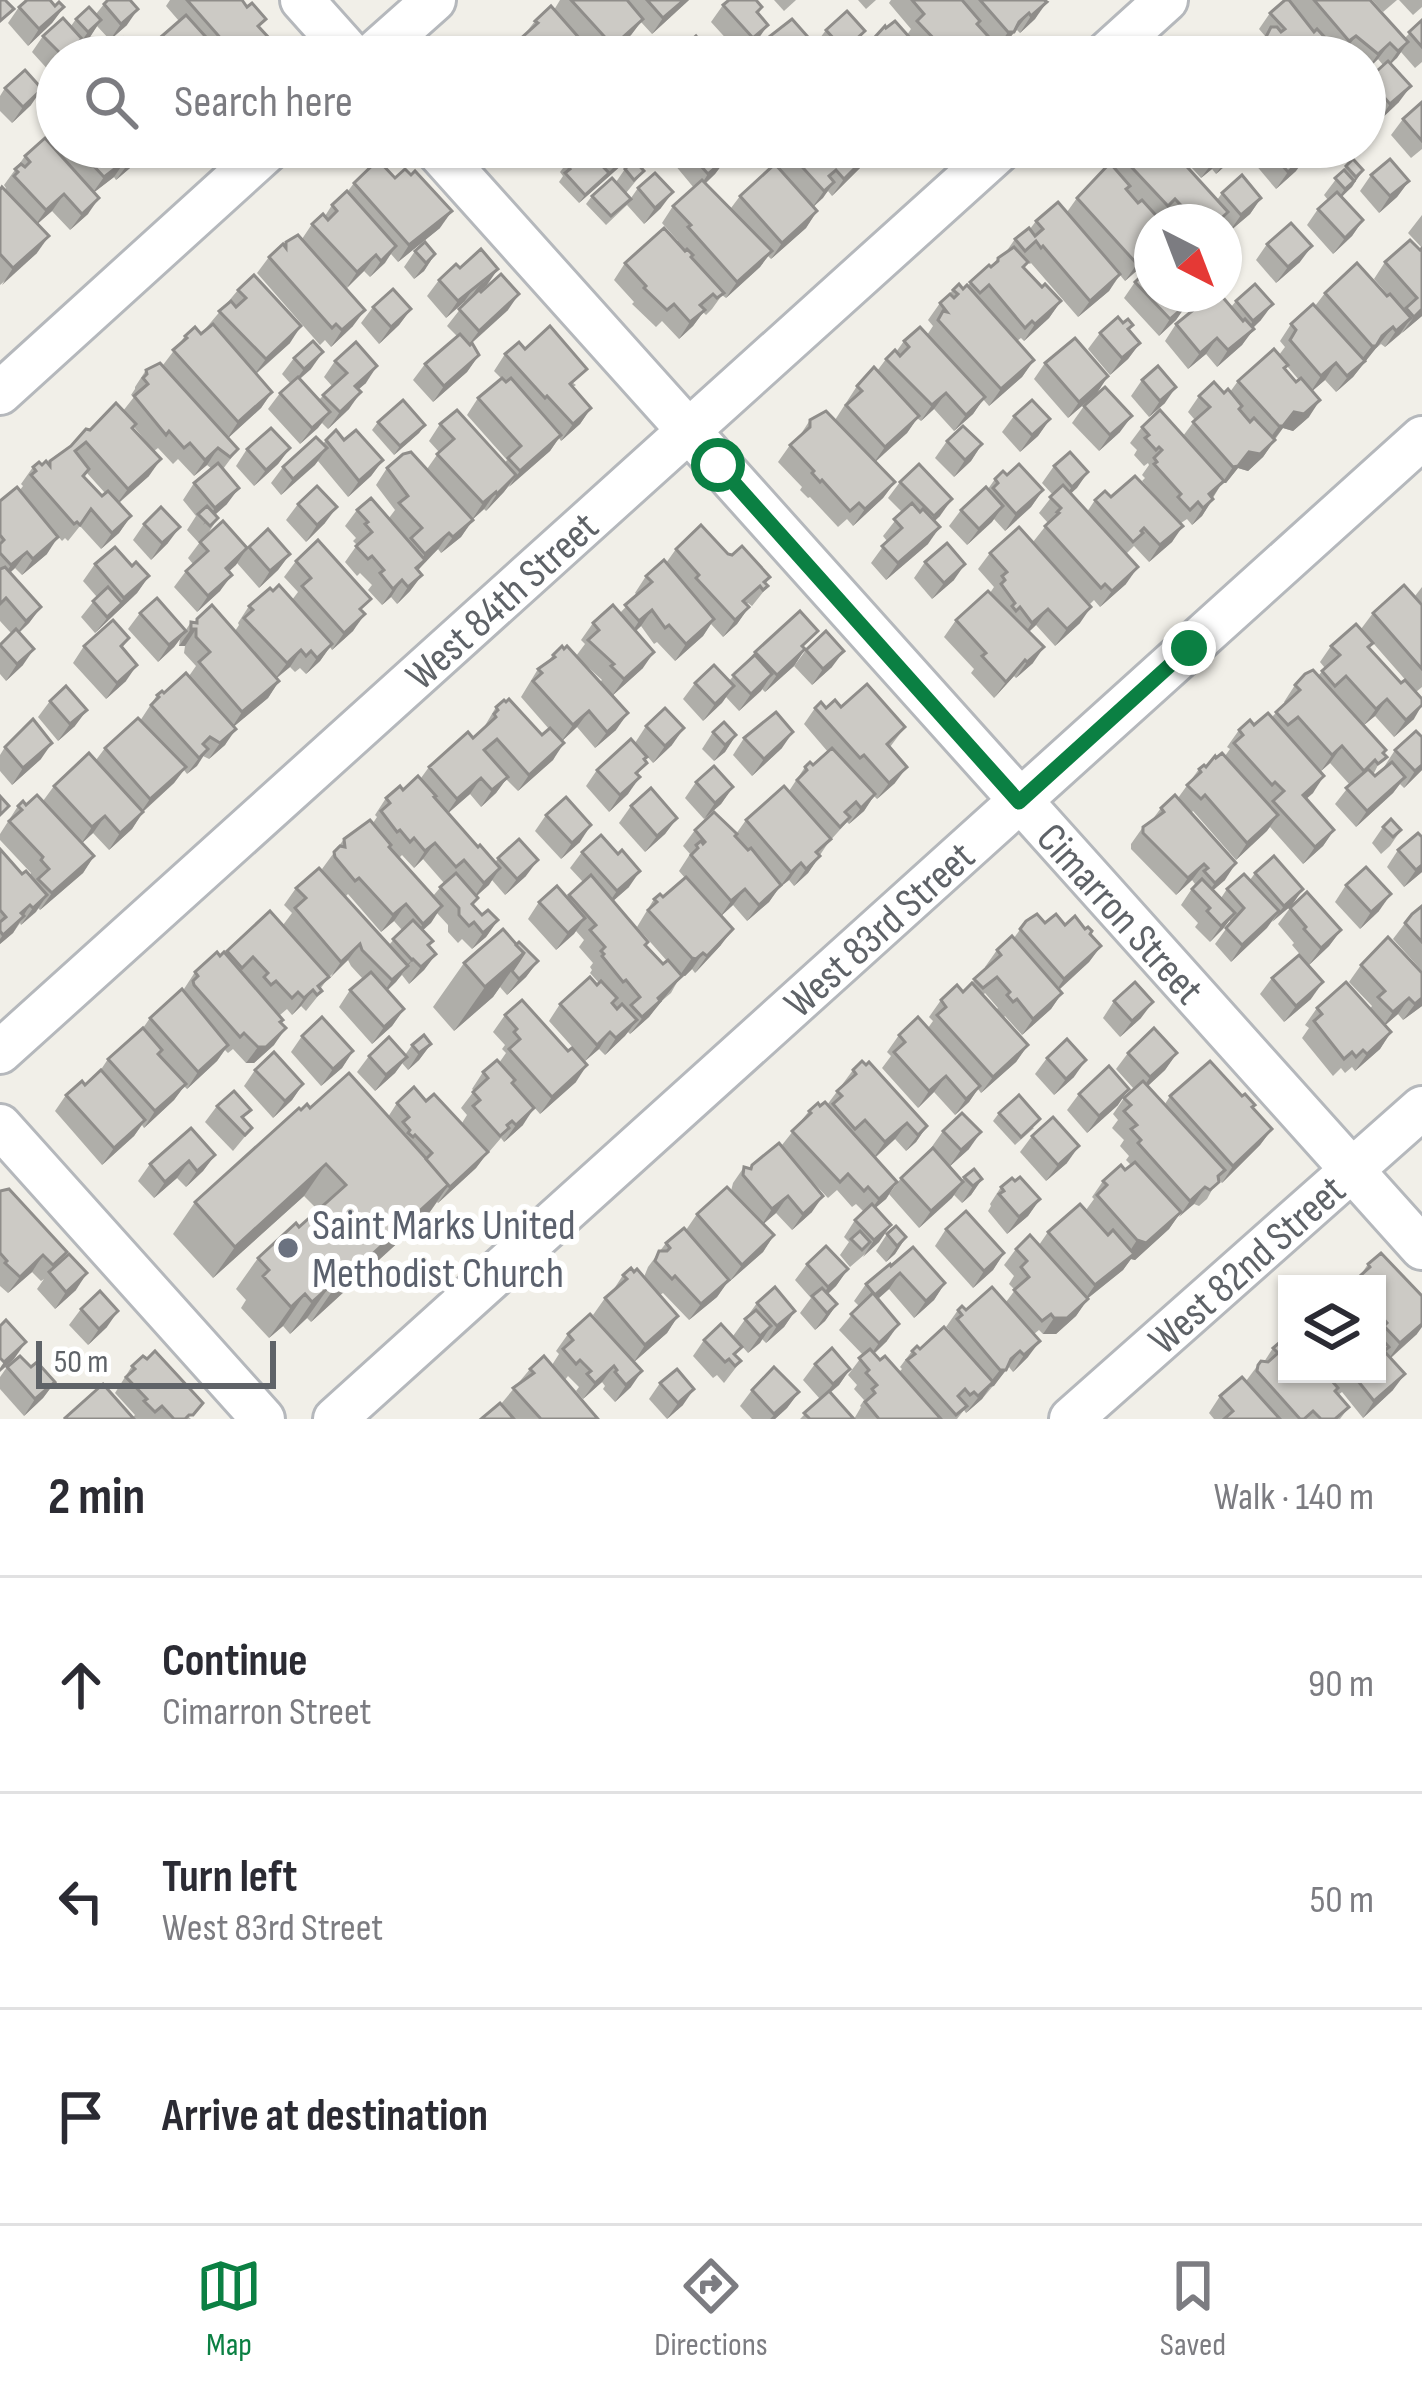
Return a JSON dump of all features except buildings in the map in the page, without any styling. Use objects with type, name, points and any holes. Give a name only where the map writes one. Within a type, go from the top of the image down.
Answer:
[{"type":"street","points":[[302,0],[334,36]]},
{"type":"street","points":[[394,36],[434,0]]},
{"type":"street","points":[[1126,36],[1166,0]]},
{"type":"street","points":[[0,393],[248,168]]},
{"type":"street","name":"Cimarron Street","points":[[453,168],[1422,1248]]},
{"type":"street","name":"West 84th Street","points":[[0,1052],[980,168]]},
{"type":"street","name":"West 83rd Street","points":[[335,1419],[1422,438]]},
{"type":"street","name":"West 82nd Street","points":[[1071,1419],[1422,1108]]},
{"type":"street","points":[[0,1126],[263,1419]]},
{"type":"place","name":"Saint Marks United Methodist Church","points":[[288,1248]]},
{"type":"route","points":[[718,465],[1019,802],[1189,648]]}]
